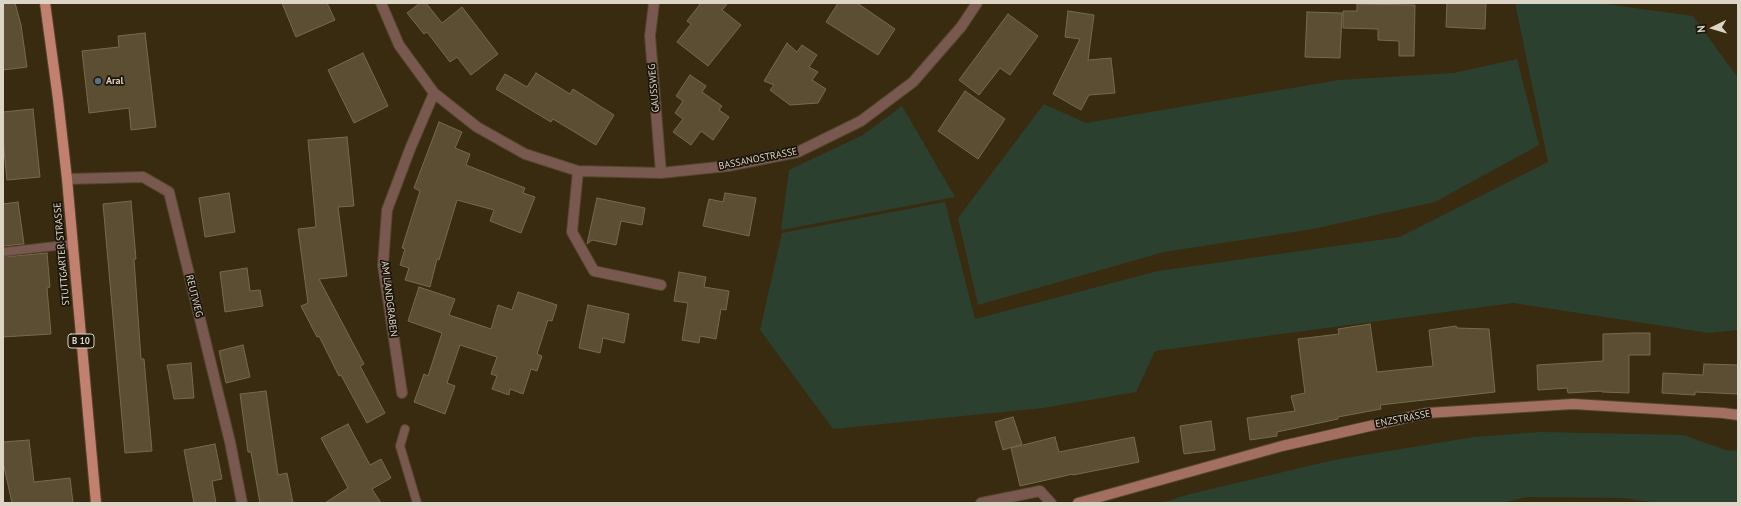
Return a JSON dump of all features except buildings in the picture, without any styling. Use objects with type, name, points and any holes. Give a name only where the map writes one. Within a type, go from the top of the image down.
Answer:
[{"type":"main road","name":"STUTTGARTER STRASSE","points":[[45,3],[67,179],[96,503]]},
{"type":"main road","name":"ENZSTRASSE","points":[[1078,503],[1282,446],[1428,413],[1573,404],[1738,415]]},
{"type":"street","name":"BASSANOSTRASSE","points":[[381,3],[398,45],[434,93],[477,127],[525,154],[578,171],[661,173],[728,166],[798,152],[862,121],[913,82],[961,27],[977,3]]},
{"type":"street","name":"GAUSSWEG","points":[[654,3],[650,36],[661,173]]},
{"type":"street","name":"AM LANDGRABEN","points":[[402,393],[383,265],[387,210],[410,149],[434,93]]},
{"type":"street","points":[[578,171],[572,232],[594,271],[661,285]]},
{"type":"street","name":"REUTWEG","points":[[67,179],[143,177],[169,192],[230,442],[242,503]]},
{"type":"street","points":[[981,503],[1040,491],[1051,503]]},
{"type":"lane","points":[[3,252],[73,244]]},
{"type":"lane","points":[[405,429],[400,446],[418,503]]},
{"type":"green space","points":[[1515,3],[1599,3],[1693,16],[1738,78],[1738,330],[1709,333],[1513,303],[1155,351],[1136,392],[1043,408],[833,429],[760,330],[782,233],[945,202],[975,319],[1158,271],[1400,237],[1548,162]]},
{"type":"green space","points":[[1517,59],[1539,145],[1435,202],[1313,229],[1164,252],[978,305],[958,218],[1044,104],[1086,123],[1339,80],[1454,73]]},
{"type":"green space","points":[[902,106],[955,197],[781,230],[789,170],[863,135]]},
{"type":"green space","points":[[1540,432],[1683,435],[1726,450],[1738,451],[1738,503],[1659,503],[1623,498],[1527,497],[1502,503],[1161,503],[1190,494],[1334,460],[1474,437]]},
{"type":"place","name":"Aral","points":[[98,81]]}]
